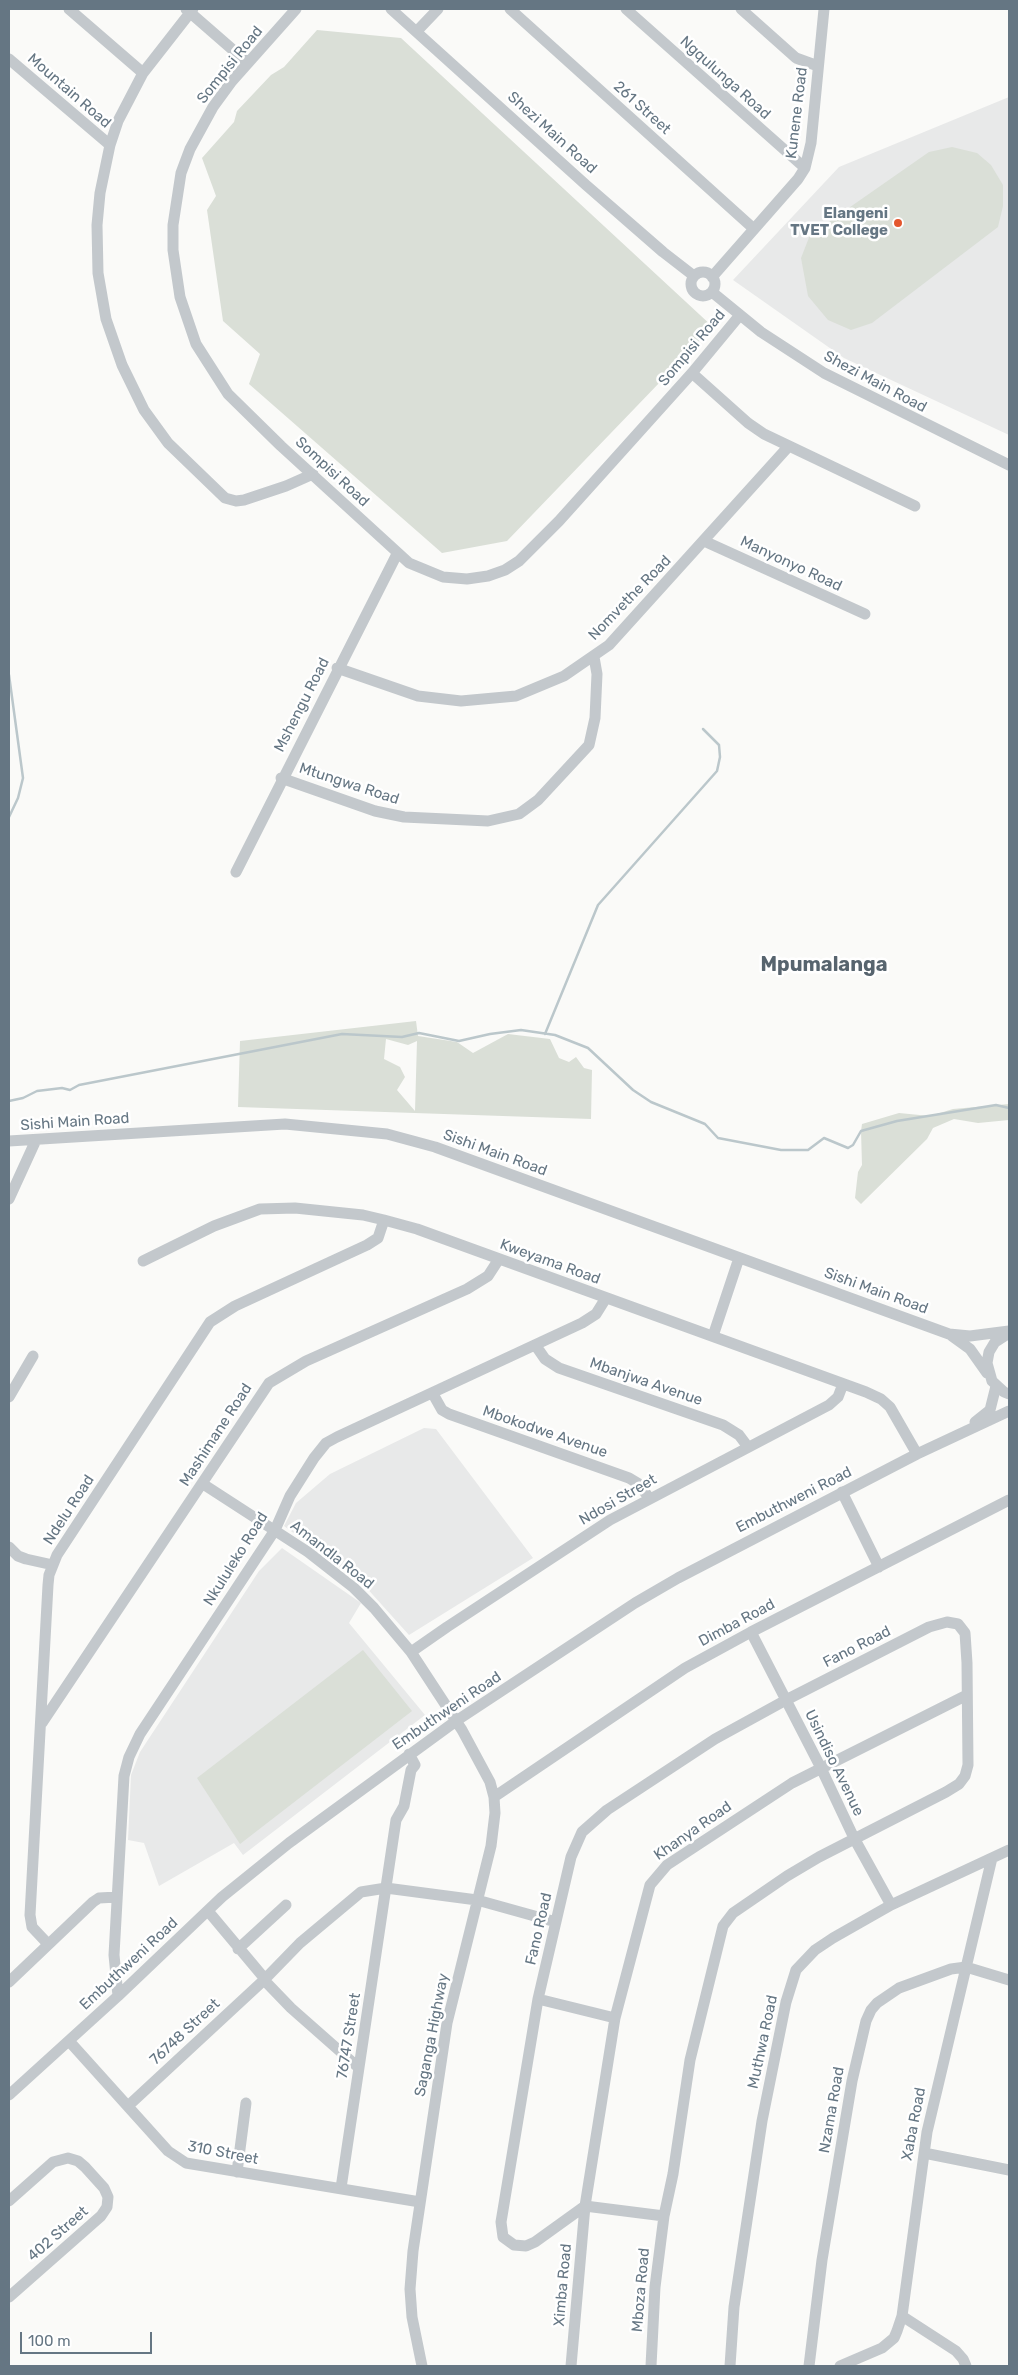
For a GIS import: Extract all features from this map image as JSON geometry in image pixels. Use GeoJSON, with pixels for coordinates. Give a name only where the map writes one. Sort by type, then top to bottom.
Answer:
{"type":"FeatureCollection","features":[{"type":"Feature","properties":{"kind":"street"},"geometry":{"type":"LineString","coordinates":[[69,9],[143,73]]}},
{"type":"Feature","properties":{"kind":"street","name":"Sompisi Road"},"geometry":{"type":"LineString","coordinates":[[296,9],[248,63],[213,107],[197,134],[181,173],[173,225],[176,276],[186,319],[196,344],[214,374],[242,409],[397,554],[426,571],[458,579],[488,576],[505,570],[519,561],[559,521],[692,373],[740,315]]}},
{"type":"Feature","properties":{"kind":"street","name":"Shezi Main Road"},"geometry":{"type":"LineString","coordinates":[[392,9],[586,185],[663,252],[694,276]]}},
{"type":"Feature","properties":{"kind":"street"},"geometry":{"type":"LineString","coordinates":[[418,31],[438,9]]}},
{"type":"Feature","properties":{"kind":"street","name":"261 Street"},"geometry":{"type":"LineString","coordinates":[[510,9],[754,229]]}},
{"type":"Feature","properties":{"kind":"street","name":"Ngqulunga Road"},"geometry":{"type":"LineString","coordinates":[[626,9],[805,168]]}},
{"type":"Feature","properties":{"kind":"street"},"geometry":{"type":"LineString","coordinates":[[741,9],[796,58],[818,66]]}},
{"type":"Feature","properties":{"kind":"street","name":"Kunene Road"},"geometry":{"type":"LineString","coordinates":[[712,277],[805,168],[811,143],[824,9]]}},
{"type":"Feature","properties":{"kind":"street"},"geometry":{"type":"LineString","coordinates":[[248,63],[190,10],[143,73],[118,121],[110,145],[100,193],[97,225],[98,273],[106,318],[113,342],[132,388],[144,410],[168,443],[225,498],[236,501],[244,500],[286,486],[313,474]]}},
{"type":"Feature","properties":{"kind":"street","name":"Mountain Road"},"geometry":{"type":"LineString","coordinates":[[9,59],[110,145]]}},
{"type":"Feature","properties":{"kind":"street"},"geometry":{"type":"LineString","coordinates":[[705,272],[712,277],[715,284],[712,292],[705,296],[697,294],[692,288],[694,276],[705,272]]}},
{"type":"Feature","properties":{"kind":"street","name":"Shezi Main Road"},"geometry":{"type":"LineString","coordinates":[[712,292],[782,347],[824,373],[1009,466]]}},
{"type":"Feature","properties":{"kind":"street"},"geometry":{"type":"LineString","coordinates":[[692,373],[748,423],[788,447],[915,506]]}},
{"type":"Feature","properties":{"kind":"street","name":"Nomvethe Road"},"geometry":{"type":"LineString","coordinates":[[337,668],[418,696],[461,701],[516,696],[564,676],[594,657],[630,624],[788,447]]}},
{"type":"Feature","properties":{"kind":"street","name":"Manyonyo Road"},"geometry":{"type":"LineString","coordinates":[[704,541],[864,614]]}},
{"type":"Feature","properties":{"kind":"street","name":"Mshengu Road"},"geometry":{"type":"LineString","coordinates":[[236,872],[281,778],[397,554]]}},
{"type":"Feature","properties":{"kind":"street","name":"Mtungwa Road"},"geometry":{"type":"LineString","coordinates":[[281,778],[375,811],[404,818],[488,821],[519,814],[538,800],[588,745],[595,718],[597,674],[594,657]]}},
{"type":"Feature","properties":{"kind":"street","name":"Sishi Main Road"},"geometry":{"type":"LineString","coordinates":[[9,1141],[286,1124],[388,1134],[435,1147],[949,1334],[970,1336],[1009,1332]]}},
{"type":"Feature","properties":{"kind":"street"},"geometry":{"type":"LineString","coordinates":[[9,1199],[36,1140]]}},
{"type":"Feature","properties":{"kind":"street","name":"Kweyama Road"},"geometry":{"type":"LineString","coordinates":[[143,1261],[214,1226],[260,1209],[294,1208],[363,1215],[384,1220],[417,1229],[881,1399],[890,1407],[917,1454]]}},
{"type":"Feature","properties":{"kind":"street","name":"Ndelu Road"},"geometry":{"type":"LineString","coordinates":[[48,1944],[32,1927],[30,1916],[42,1724],[48,1585],[52,1565],[210,1322],[235,1306],[367,1245],[378,1238],[384,1220]]}},
{"type":"Feature","properties":{"kind":"street"},"geometry":{"type":"LineString","coordinates":[[713,1336],[739,1258]]}},
{"type":"Feature","properties":{"kind":"street","name":"Mashimane Road"},"geometry":{"type":"LineString","coordinates":[[42,1724],[269,1383],[306,1361],[467,1289],[488,1276],[499,1259]]}},
{"type":"Feature","properties":{"kind":"street","name":"Nkululeko Road"},"geometry":{"type":"LineString","coordinates":[[118,1996],[114,1955],[124,1776],[129,1757],[140,1734],[275,1530],[290,1496],[326,1444],[590,1319],[601,1308],[606,1298]]}},
{"type":"Feature","properties":{"kind":"street"},"geometry":{"type":"LineString","coordinates":[[989,1375],[987,1363],[989,1352],[995,1342],[1009,1332]]}},
{"type":"Feature","properties":{"kind":"street","name":"Sishi Main Road"},"geometry":{"type":"LineString","coordinates":[[949,1334],[970,1349],[996,1386]]}},
{"type":"Feature","properties":{"kind":"street","name":"Mbanjwa Avenue"},"geometry":{"type":"LineString","coordinates":[[536,1346],[545,1359],[559,1368],[723,1425],[739,1436],[748,1447]]}},
{"type":"Feature","properties":{"kind":"street"},"geometry":{"type":"LineString","coordinates":[[9,1397],[33,1356]]}},
{"type":"Feature","properties":{"kind":"street","name":"Ndosi Street"},"geometry":{"type":"LineString","coordinates":[[411,1652],[557,1554],[649,1498],[829,1405],[838,1397],[843,1384]]}},
{"type":"Feature","properties":{"kind":"street"},"geometry":{"type":"LineString","coordinates":[[996,1386],[1009,1394]]}},
{"type":"Feature","properties":{"kind":"street","name":"Embuthweni Road"},"geometry":{"type":"LineString","coordinates":[[960,1433],[990,1410],[996,1386]]}},
{"type":"Feature","properties":{"kind":"street","name":"Mbokodwe Avenue"},"geometry":{"type":"LineString","coordinates":[[434,1394],[442,1410],[449,1414],[629,1478],[639,1484],[649,1498]]}},
{"type":"Feature","properties":{"kind":"street","name":"Embuthweni Road"},"geometry":{"type":"LineString","coordinates":[[9,2095],[208,1911],[289,1843],[456,1721],[635,1603],[723,1553],[917,1454],[1009,1411]]}},
{"type":"Feature","properties":{"kind":"street","name":"Amandla Road"},"geometry":{"type":"LineString","coordinates":[[203,1484],[308,1552],[354,1588],[411,1652],[456,1721]]}},
{"type":"Feature","properties":{"kind":"street"},"geometry":{"type":"LineString","coordinates":[[842,1492],[879,1567]]}},
{"type":"Feature","properties":{"kind":"street","name":"Dimba Road"},"geometry":{"type":"LineString","coordinates":[[494,1797],[685,1668],[750,1632],[1009,1500]]}},
{"type":"Feature","properties":{"kind":"street"},"geometry":{"type":"LineString","coordinates":[[9,1547],[26,1559],[52,1565]]}},
{"type":"Feature","properties":{"kind":"street","name":"Fano Road"},"geometry":{"type":"LineString","coordinates":[[585,2206],[535,2242],[526,2246],[514,2245],[503,2237],[501,2222],[538,1999],[576,1842],[589,1824],[716,1739],[786,1700],[928,1627],[946,1622],[958,1624],[965,1633],[968,1765],[959,1784],[819,1857],[733,1913],[723,1926],[690,2060],[673,2174],[664,2216]]}},
{"type":"Feature","properties":{"kind":"street","name":"Usindiso Avenue"},"geometry":{"type":"LineString","coordinates":[[750,1632],[821,1768],[854,1838],[891,1905]]}},
{"type":"Feature","properties":{"kind":"street","name":"Khanya Road"},"geometry":{"type":"LineString","coordinates":[[585,2206],[615,2018],[646,1896],[655,1877],[667,1865],[738,1817],[821,1768],[967,1695]]}},
{"type":"Feature","properties":{"kind":"street","name":"Saganga Highway"},"geometry":{"type":"LineString","coordinates":[[422,2366],[412,2318],[410,2289],[413,2251],[447,2023],[494,1828],[494,1797],[490,1782],[478,1757],[456,1721]]}},
{"type":"Feature","properties":{"kind":"street","name":"76747 Street"},"geometry":{"type":"LineString","coordinates":[[341,2188],[396,1820],[404,1806],[411,1770],[416,1765],[409,1754]]}},
{"type":"Feature","properties":{"kind":"street","name":"Muthwa Road"},"geometry":{"type":"LineString","coordinates":[[730,2366],[734,2307],[762,2122],[773,2060],[796,1970],[814,1950],[891,1905],[1009,1850]]}},
{"type":"Feature","properties":{"kind":"street","name":"Xaba Road"},"geometry":{"type":"LineString","coordinates":[[840,2366],[858,2363],[888,2344],[897,2331],[902,2316],[924,2153],[936,2087],[992,1858]]}},
{"type":"Feature","properties":{"kind":"street"},"geometry":{"type":"LineString","coordinates":[[386,1888],[478,1900],[556,1922]]}},
{"type":"Feature","properties":{"kind":"street","name":"76748 Street"},"geometry":{"type":"LineString","coordinates":[[128,2106],[264,1980],[300,1943],[356,1895],[368,1890],[386,1888]]}},
{"type":"Feature","properties":{"kind":"street"},"geometry":{"type":"LineString","coordinates":[[9,1982],[93,1902],[99,1898],[117,1897]]}},
{"type":"Feature","properties":{"kind":"street"},"geometry":{"type":"LineString","coordinates":[[238,1949],[286,1905]]}},
{"type":"Feature","properties":{"kind":"street"},"geometry":{"type":"LineString","coordinates":[[208,1911],[264,1980],[291,2008],[359,2068]]}},
{"type":"Feature","properties":{"kind":"street","name":"Nzama Road"},"geometry":{"type":"LineString","coordinates":[[809,2366],[834,2187],[852,2081],[866,2021],[877,2002],[899,1988],[932,1974],[966,1967],[1009,1980]]}},
{"type":"Feature","properties":{"kind":"street"},"geometry":{"type":"LineString","coordinates":[[538,1999],[615,2018]]}},
{"type":"Feature","properties":{"kind":"street","name":"310 Street"},"geometry":{"type":"LineString","coordinates":[[68,2041],[176,2158],[196,2166],[420,2202]]}},
{"type":"Feature","properties":{"kind":"street"},"geometry":{"type":"LineString","coordinates":[[236,2172],[246,2103]]}},
{"type":"Feature","properties":{"kind":"street"},"geometry":{"type":"LineString","coordinates":[[924,2153],[1009,2170]]}},
{"type":"Feature","properties":{"kind":"street","name":"402 Street"},"geometry":{"type":"LineString","coordinates":[[9,2201],[53,2162],[68,2158],[78,2161],[85,2167],[104,2188],[108,2197],[107,2207],[101,2216],[9,2297]]}},
{"type":"Feature","properties":{"kind":"street"},"geometry":{"type":"LineString","coordinates":[[585,2206],[664,2216]]}},
{"type":"Feature","properties":{"kind":"street","name":"Ximba Road"},"geometry":{"type":"LineString","coordinates":[[571,2366],[585,2206]]}},
{"type":"Feature","properties":{"kind":"street","name":"Mboza Road"},"geometry":{"type":"LineString","coordinates":[[651,2366],[654,2287],[664,2216]]}},
{"type":"Feature","properties":{"kind":"street"},"geometry":{"type":"LineString","coordinates":[[902,2316],[956,2351],[966,2366]]}},
{"type":"Feature","properties":{"kind":"shaded area"},"geometry":{"type":"Polygon","coordinates":[[[317,30],[401,38],[713,327],[507,541],[442,553],[249,384],[260,354],[223,321],[207,210],[216,196],[202,158],[234,122],[237,111],[271,75],[284,67],[317,30]]]}},
{"type":"Feature","properties":{"kind":"shaded area","name":"Elangeni TVET College"},"geometry":{"type":"Polygon","coordinates":[[[1009,97],[1009,435],[844,358],[733,280],[839,167],[1009,97]]]}},
{"type":"Feature","properties":{"kind":"shaded area"},"geometry":{"type":"Polygon","coordinates":[[[952,147],[977,153],[991,165],[1003,185],[1003,206],[998,227],[872,323],[851,330],[828,320],[808,296],[801,258],[810,235],[929,152],[952,147]]]}},
{"type":"Feature","properties":{"kind":"shaded area"},"geometry":{"type":"Polygon","coordinates":[[[416,1021],[418,1036],[457,1042],[473,1053],[508,1034],[550,1039],[559,1058],[569,1062],[576,1057],[584,1068],[592,1070],[591,1119],[238,1107],[240,1041],[416,1021]],[[386,1039],[384,1059],[400,1067],[405,1077],[397,1090],[415,1111],[417,1041],[408,1045],[386,1039]]]}},
{"type":"Feature","properties":{"kind":"shaded area"},"geometry":{"type":"Polygon","coordinates":[[[1009,1104],[1009,1120],[978,1123],[954,1119],[933,1128],[927,1139],[861,1204],[855,1198],[858,1172],[862,1165],[862,1124],[899,1113],[930,1116],[953,1109],[1009,1104]]]}},
{"type":"Feature","properties":{"kind":"shaded area"},"geometry":{"type":"Polygon","coordinates":[[[424,1428],[436,1429],[533,1558],[409,1635],[364,1585],[284,1526],[296,1503],[330,1474],[424,1428]]]}},
{"type":"Feature","properties":{"kind":"shaded area"},"geometry":{"type":"Polygon","coordinates":[[[282,1548],[361,1603],[349,1623],[425,1715],[243,1855],[234,1843],[159,1886],[144,1843],[128,1840],[131,1775],[140,1752],[259,1571],[282,1548]]]}},
{"type":"Feature","properties":{"kind":"shaded area"},"geometry":{"type":"Polygon","coordinates":[[[363,1650],[412,1711],[240,1844],[197,1778],[363,1650]]]}},
{"type":"Feature","properties":{"kind":"waterway"},"geometry":{"type":"LineString","coordinates":[[9,675],[23,778],[18,798],[9,817]]}},
{"type":"Feature","properties":{"kind":"waterway"},"geometry":{"type":"LineString","coordinates":[[545,1034],[598,905],[717,771],[720,757],[719,745],[703,729]]}},
{"type":"Feature","properties":{"kind":"waterway"},"geometry":{"type":"LineString","coordinates":[[9,1101],[23,1098],[37,1091],[62,1088],[70,1090],[79,1085],[342,1034],[402,1037],[419,1033],[459,1041],[521,1030],[555,1035],[588,1048],[633,1090],[651,1102],[705,1124],[718,1138],[781,1150],[808,1150],[824,1138],[848,1148],[853,1145],[861,1131],[897,1121],[996,1105],[1009,1108]]}},
{"type":"Feature","properties":{"kind":"place","name":"Elangeni TVET College"},"geometry":{"type":"Point","coordinates":[898,223]}},
{"type":"Feature","properties":{"kind":"district","name":"Mpumalanga"},"geometry":{"type":"Point","coordinates":[824,965]}}]}
